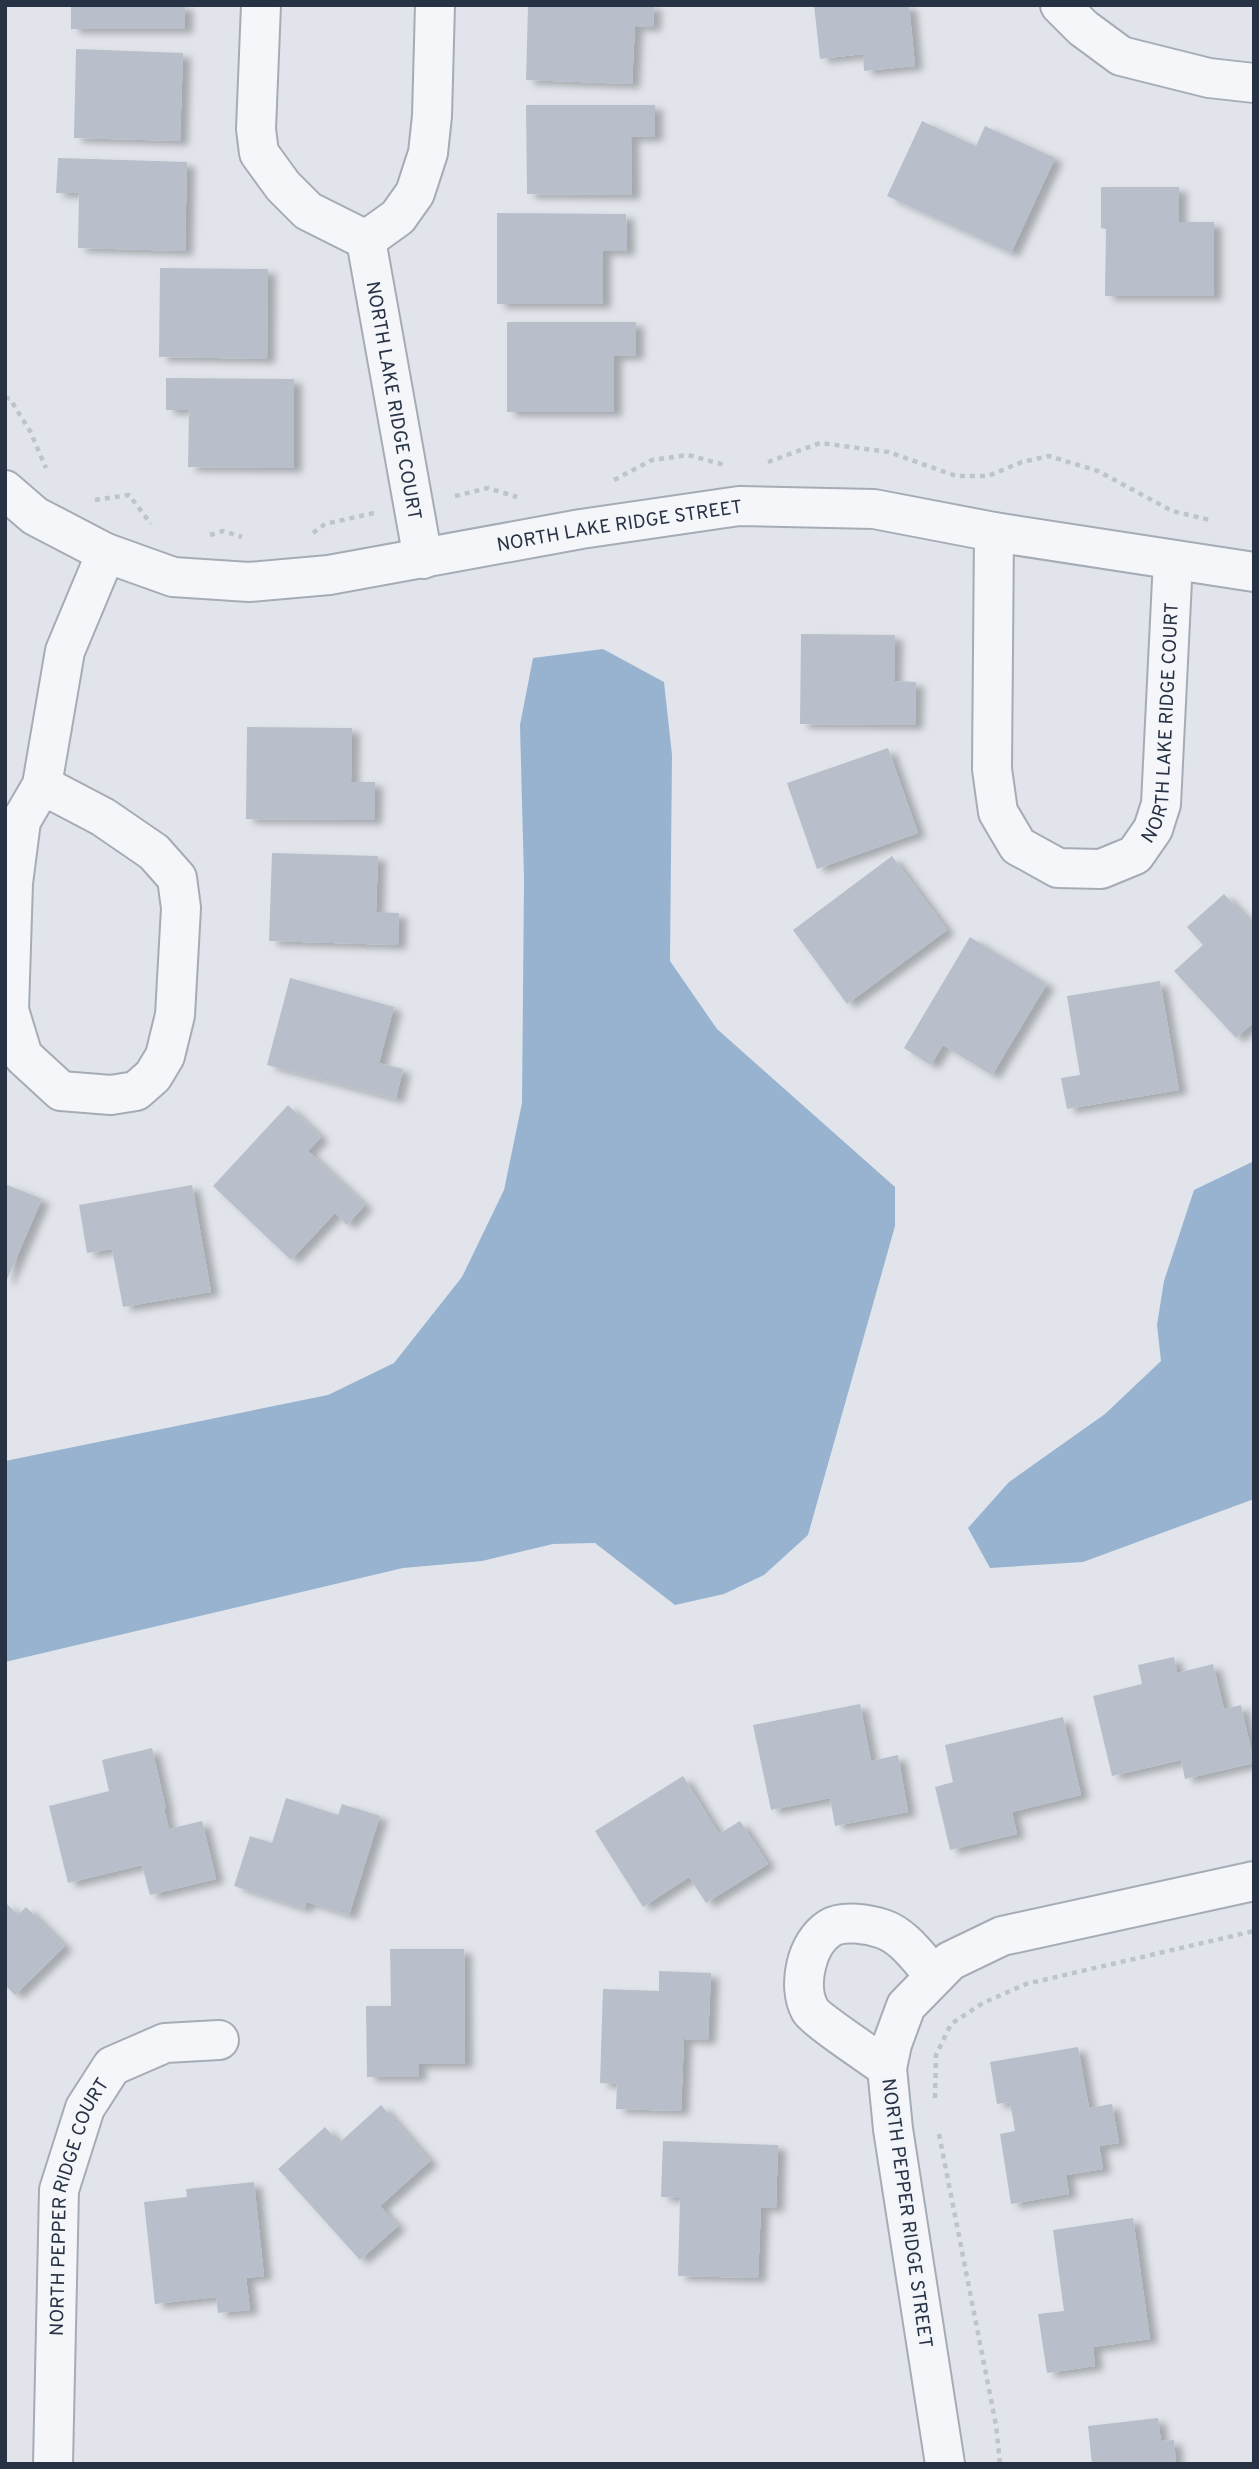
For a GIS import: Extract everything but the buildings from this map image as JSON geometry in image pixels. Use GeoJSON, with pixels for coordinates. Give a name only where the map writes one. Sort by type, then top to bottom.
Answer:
{"type":"FeatureCollection","features":[{"type":"Feature","properties":{"kind":"street"},"geometry":{"type":"LineString","coordinates":[[261,5],[256,129],[259,153],[283,186],[308,211],[366,240],[398,217],[415,193],[428,153],[432,116],[435,5]]}},
{"type":"Feature","properties":{"kind":"street"},"geometry":{"type":"LineString","coordinates":[[1060,5],[1083,28],[1121,56],[1209,78],[1254,83]]}},
{"type":"Feature","properties":{"kind":"street","name":"NORTH LAKE RIDGE COURT"},"geometry":{"type":"LineString","coordinates":[[366,240],[423,559]]}},
{"type":"Feature","properties":{"kind":"street","name":"NORTH LAKE RIDGE STREET"},"geometry":{"type":"LineString","coordinates":[[5,490],[35,516],[106,552],[173,577],[249,582],[329,575],[581,529],[739,506],[874,509],[994,532],[1254,572]]}},
{"type":"Feature","properties":{"kind":"street","name":"NORTH LAKE RIDGE COURT"},"geometry":{"type":"LineString","coordinates":[[994,532],[992,769],[998,812],[1018,846],[1058,868],[1101,869],[1135,855],[1153,829],[1161,804],[1173,560]]}},
{"type":"Feature","properties":{"kind":"street"},"geometry":{"type":"LineString","coordinates":[[42,785],[103,817],[154,852],[177,878],[181,908],[175,1015],[165,1056],[153,1076],[136,1091],[111,1095],[61,1091],[23,1056],[9,1010],[13,883],[21,821],[42,785],[65,651],[106,552]]}},
{"type":"Feature","properties":{"kind":"street","name":"NORTH PEPPER RIDGE STREET"},"geometry":{"type":"LineString","coordinates":[[945,2464],[895,2143],[887,2068],[892,2044],[906,2006],[950,1961],[1002,1936],[1254,1881]]}},
{"type":"Feature","properties":{"kind":"street"},"geometry":{"type":"LineString","coordinates":[[887,2068],[811,2012],[804,1990],[804,1969],[818,1939],[831,1927],[857,1923],[882,1928],[899,1937],[934,1975]]}},
{"type":"Feature","properties":{"kind":"street","name":"NORTH PEPPER RIDGE COURT"},"geometry":{"type":"LineString","coordinates":[[53,2464],[59,2190],[85,2108],[111,2066],[164,2043],[219,2040]]}},
{"type":"Feature","properties":{"kind":"path"},"geometry":{"type":"LineString","coordinates":[[935,2111],[936,2055],[951,2024],[983,2004],[1026,1984],[1254,1931]]}},
{"type":"Feature","properties":{"kind":"path"},"geometry":{"type":"LineString","coordinates":[[937,2124],[996,2425],[1000,2464]]}},
{"type":"Feature","properties":{"kind":"water"},"geometry":{"type":"Polygon","coordinates":[[[603,649],[664,682],[672,755],[670,961],[717,1029],[895,1187],[895,1226],[808,1535],[764,1575],[724,1594],[675,1605],[595,1543],[553,1544],[482,1561],[403,1568],[5,1662],[5,1461],[328,1395],[394,1363],[462,1277],[504,1190],[522,1103],[524,880],[520,725],[533,658],[603,649]]]}},
{"type":"Feature","properties":{"kind":"water"},"geometry":{"type":"Polygon","coordinates":[[[1254,1161],[1254,1499],[1083,1562],[990,1568],[968,1528],[1009,1482],[1105,1414],[1161,1361],[1157,1325],[1164,1281],[1194,1190],[1254,1161]]]}}]}
